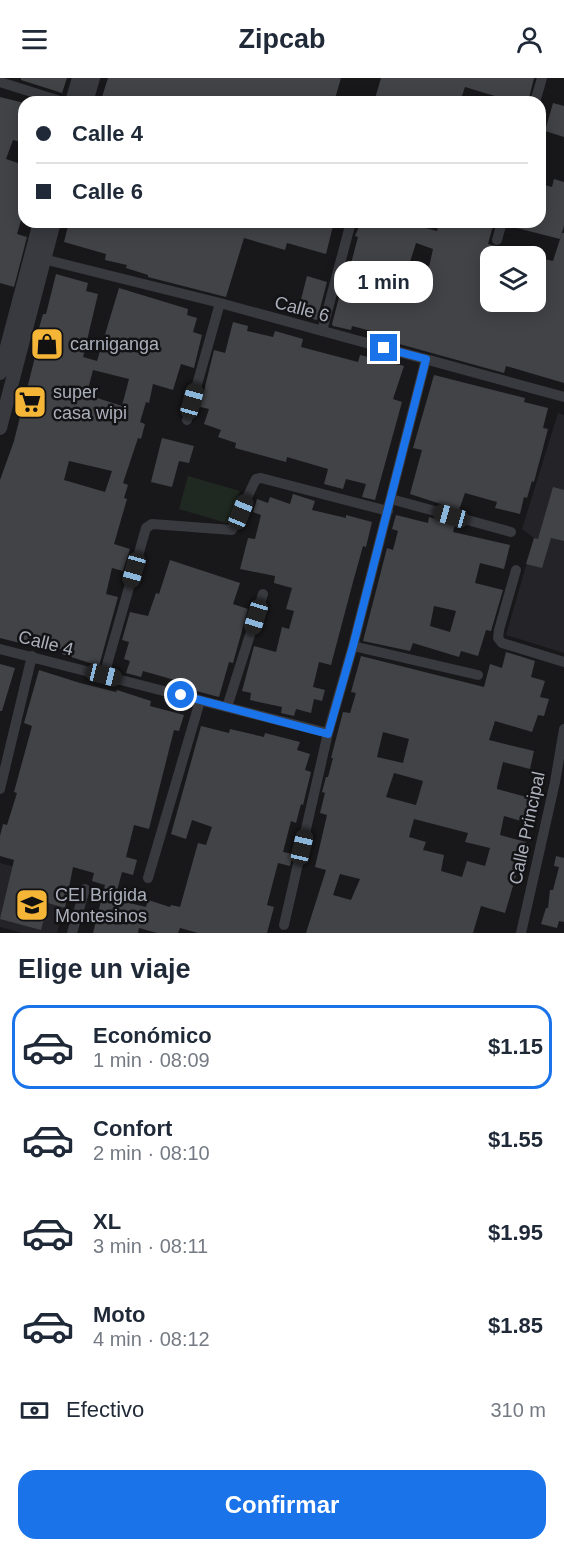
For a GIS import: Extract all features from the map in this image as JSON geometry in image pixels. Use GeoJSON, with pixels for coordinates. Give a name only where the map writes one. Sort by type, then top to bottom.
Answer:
{"type":"FeatureCollection","features":[{"type":"Feature","properties":{"kind":"street"},"geometry":{"type":"LineString","coordinates":[[74,96],[79,78]]}},
{"type":"Feature","properties":{"kind":"street"},"geometry":{"type":"LineString","coordinates":[[88,96],[93,78]]}},
{"type":"Feature","properties":{"kind":"street"},"geometry":{"type":"LineString","coordinates":[[537,96],[542,78]]}},
{"type":"Feature","properties":{"kind":"street"},"geometry":{"type":"LineString","coordinates":[[0,82],[44,96]]}},
{"type":"Feature","properties":{"kind":"street"},"geometry":{"type":"LineString","coordinates":[[0,428],[38,257],[40,228]]}},
{"type":"Feature","properties":{"kind":"street"},"geometry":{"type":"LineString","coordinates":[[0,372],[38,257],[51,228]]}},
{"type":"Feature","properties":{"kind":"street"},"geometry":{"type":"LineString","coordinates":[[322,331],[349,228]]}},
{"type":"Feature","properties":{"kind":"street"},"geometry":{"type":"LineString","coordinates":[[497,240],[500,228]]}},
{"type":"Feature","properties":{"kind":"street","name":"Calle 6"},"geometry":{"type":"LineString","coordinates":[[38,257],[220,303],[564,397]]}},
{"type":"Feature","properties":{"kind":"street"},"geometry":{"type":"LineString","coordinates":[[187,420],[220,303]]}},
{"type":"Feature","properties":{"kind":"street"},"geometry":{"type":"LineString","coordinates":[[284,925],[328,734],[353,646],[426,359]]}},
{"type":"Feature","properties":{"kind":"street"},"geometry":{"type":"LineString","coordinates":[[104,675],[146,528],[152,524],[232,530],[256,479],[261,478],[388,511]]}},
{"type":"Feature","properties":{"kind":"street"},"geometry":{"type":"LineString","coordinates":[[391,500],[511,532]]}},
{"type":"Feature","properties":{"kind":"street"},"geometry":{"type":"LineString","coordinates":[[516,570],[498,638],[502,643],[564,662]]}},
{"type":"Feature","properties":{"kind":"street"},"geometry":{"type":"LineString","coordinates":[[227,707],[263,594]]}},
{"type":"Feature","properties":{"kind":"street"},"geometry":{"type":"LineString","coordinates":[[353,646],[477,675]]}},
{"type":"Feature","properties":{"kind":"street","name":"Calle 4"},"geometry":{"type":"LineString","coordinates":[[0,649],[328,734]]}},
{"type":"Feature","properties":{"kind":"street"},"geometry":{"type":"LineString","coordinates":[[0,789],[32,656]]}},
{"type":"Feature","properties":{"kind":"street"},"geometry":{"type":"LineString","coordinates":[[148,878],[200,700]]}},
{"type":"Feature","properties":{"kind":"street","name":"Calle Principal"},"geometry":{"type":"LineString","coordinates":[[521,933],[555,782],[564,729]]}},
{"type":"Feature","properties":{"kind":"street"},"geometry":{"type":"LineString","coordinates":[[72,933],[85,889]]}},
{"type":"Feature","properties":{"kind":"shaded area"},"geometry":{"type":"Polygon","coordinates":[[[558,413],[564,415],[564,653],[506,635],[534,538],[522,529],[558,413]]]}},
{"type":"Feature","properties":{"kind":"shaded area"},"geometry":{"type":"Polygon","coordinates":[[[188,476],[240,491],[230,524],[179,509],[188,476]]]}},
{"type":"Feature","properties":{"kind":"shaded area","name":"CEI Brígida Montesinos"},"geometry":{"type":"Polygon","coordinates":[[[0,863],[70,882],[57,933],[22,933],[0,927],[0,863]]]}},
{"type":"Feature","properties":{"kind":"building"},"geometry":{"type":"Polygon","coordinates":[[[21,78],[67,78],[62,93],[21,80],[21,78]]]}},
{"type":"Feature","properties":{"kind":"building"},"geometry":{"type":"Polygon","coordinates":[[[108,78],[341,78],[336,96],[102,96],[108,78]]]}},
{"type":"Feature","properties":{"kind":"building"},"geometry":{"type":"Polygon","coordinates":[[[381,78],[534,78],[530,96],[495,96],[465,87],[462,96],[376,96],[381,78]]]}},
{"type":"Feature","properties":{"kind":"building"},"geometry":{"type":"Polygon","coordinates":[[[0,97],[18,102],[18,141],[13,140],[6,159],[18,163],[17,234],[27,237],[14,287],[0,283],[0,97]]]}},
{"type":"Feature","properties":{"kind":"building"},"geometry":{"type":"Polygon","coordinates":[[[553,103],[564,106],[564,137],[546,131],[553,103]]]}},
{"type":"Feature","properties":{"kind":"building"},"geometry":{"type":"Polygon","coordinates":[[[554,179],[564,182],[564,226],[560,239],[517,228],[546,228],[546,186],[552,187],[554,179]]]}},
{"type":"Feature","properties":{"kind":"building"},"geometry":{"type":"Polygon","coordinates":[[[68,228],[332,228],[326,254],[287,243],[285,250],[244,238],[226,297],[148,277],[148,275],[126,268],[127,265],[105,260],[106,254],[64,242],[68,228]]]}},
{"type":"Feature","properties":{"kind":"building"},"geometry":{"type":"Polygon","coordinates":[[[358,228],[426,228],[437,231],[438,228],[492,228],[488,244],[496,246],[480,246],[480,312],[546,312],[546,259],[553,261],[562,233],[564,233],[564,383],[506,366],[504,373],[374,337],[375,332],[352,326],[351,330],[333,326],[342,286],[348,275],[358,228]],[[416,243],[410,262],[429,267],[433,249],[416,243]]]}},
{"type":"Feature","properties":{"kind":"building"},"geometry":{"type":"Polygon","coordinates":[[[56,274],[88,283],[86,291],[98,294],[83,357],[97,361],[119,288],[188,309],[187,315],[197,318],[193,332],[202,335],[194,368],[181,364],[173,390],[153,384],[149,403],[146,402],[140,422],[145,424],[141,439],[138,438],[123,483],[128,485],[124,498],[127,499],[114,544],[130,549],[123,571],[112,568],[106,594],[118,597],[99,666],[62,654],[64,650],[25,640],[24,644],[0,638],[0,480],[14,441],[42,329],[39,328],[43,314],[46,314],[56,274]],[[93,370],[88,389],[93,390],[91,396],[122,406],[129,379],[93,370]],[[69,461],[64,480],[105,492],[112,471],[69,461]]]}},
{"type":"Feature","properties":{"kind":"building"},"geometry":{"type":"Polygon","coordinates":[[[307,276],[327,282],[317,320],[297,315],[307,276]]]}},
{"type":"Feature","properties":{"kind":"building"},"geometry":{"type":"Polygon","coordinates":[[[233,322],[248,326],[247,331],[273,337],[275,331],[303,339],[301,347],[358,362],[360,355],[404,366],[393,399],[402,402],[375,500],[362,497],[366,484],[346,479],[343,489],[324,484],[328,469],[287,457],[286,462],[235,448],[236,443],[218,437],[221,430],[204,424],[209,409],[200,407],[214,350],[225,353],[233,322]]]}},
{"type":"Feature","properties":{"kind":"building"},"geometry":{"type":"Polygon","coordinates":[[[434,375],[525,398],[524,402],[548,408],[543,428],[548,429],[534,482],[532,481],[527,498],[524,497],[520,514],[495,508],[497,502],[465,493],[459,510],[410,494],[422,450],[413,448],[434,375]]]}},
{"type":"Feature","properties":{"kind":"building"},"geometry":{"type":"Polygon","coordinates":[[[162,438],[194,446],[189,463],[179,461],[172,487],[151,482],[162,438]]]}},
{"type":"Feature","properties":{"kind":"building"},"geometry":{"type":"Polygon","coordinates":[[[553,487],[564,490],[564,541],[551,538],[542,568],[526,564],[534,538],[538,539],[553,487]]]}},
{"type":"Feature","properties":{"kind":"building"},"geometry":{"type":"Polygon","coordinates":[[[293,494],[315,501],[312,510],[372,522],[366,547],[363,546],[331,665],[319,662],[313,687],[325,690],[322,701],[314,699],[311,713],[296,709],[294,716],[281,713],[282,707],[250,700],[251,693],[242,691],[254,646],[276,652],[282,627],[289,629],[294,611],[286,609],[292,588],[274,583],[275,576],[240,569],[248,538],[255,539],[261,515],[253,512],[257,499],[268,503],[270,497],[290,504],[293,494]]]}},
{"type":"Feature","properties":{"kind":"building"},"geometry":{"type":"Polygon","coordinates":[[[396,515],[428,523],[429,517],[455,524],[453,532],[510,545],[504,569],[480,563],[475,583],[503,590],[491,631],[486,630],[478,656],[461,651],[459,657],[413,643],[410,651],[363,641],[387,548],[393,550],[398,531],[392,529],[396,515]],[[434,606],[430,626],[450,632],[456,611],[434,606]]]}},
{"type":"Feature","properties":{"kind":"building"},"geometry":{"type":"Polygon","coordinates":[[[170,560],[240,583],[233,604],[248,609],[233,663],[229,662],[219,697],[177,686],[178,681],[143,671],[141,677],[126,673],[130,661],[124,659],[129,642],[122,640],[130,612],[148,616],[156,593],[159,594],[170,560]]]}},
{"type":"Feature","properties":{"kind":"building"},"geometry":{"type":"Polygon","coordinates":[[[506,652],[535,661],[531,677],[545,681],[540,697],[549,699],[544,716],[538,715],[532,732],[495,721],[489,740],[534,751],[530,769],[503,762],[497,787],[497,789],[534,799],[528,823],[504,816],[500,835],[526,842],[505,913],[481,906],[473,933],[306,933],[326,870],[315,867],[327,815],[320,813],[325,793],[322,792],[333,758],[331,758],[343,712],[350,713],[356,693],[351,692],[361,656],[484,687],[490,664],[502,668],[506,652]],[[383,732],[377,757],[403,763],[409,739],[383,732]],[[394,773],[386,797],[416,805],[423,781],[394,773]],[[414,819],[409,837],[426,842],[423,850],[444,855],[441,871],[462,877],[467,861],[485,866],[490,848],[465,842],[468,833],[414,819]],[[340,874],[333,895],[351,900],[360,879],[340,874]]]}},
{"type":"Feature","properties":{"kind":"building"},"geometry":{"type":"Polygon","coordinates":[[[0,664],[15,668],[2,711],[0,711],[0,664]]]}},
{"type":"Feature","properties":{"kind":"building"},"geometry":{"type":"Polygon","coordinates":[[[39,670],[80,683],[116,692],[117,690],[151,701],[150,706],[184,715],[179,731],[174,730],[149,829],[134,825],[126,857],[137,860],[133,875],[122,872],[117,891],[123,892],[121,901],[146,907],[148,900],[170,907],[171,905],[180,907],[198,843],[206,845],[212,827],[192,820],[186,839],[171,834],[201,726],[229,733],[230,729],[264,737],[265,733],[300,742],[297,750],[310,754],[305,770],[311,772],[303,805],[301,804],[296,823],[291,821],[283,852],[293,854],[290,866],[278,863],[267,905],[274,907],[267,933],[198,933],[180,928],[178,933],[157,933],[139,928],[138,933],[93,933],[105,885],[92,881],[94,873],[73,867],[65,908],[48,903],[41,930],[0,919],[14,860],[0,856],[0,836],[3,824],[7,825],[17,793],[14,792],[32,726],[24,723],[39,670]]]}},
{"type":"Feature","properties":{"kind":"building"},"geometry":{"type":"Polygon","coordinates":[[[556,856],[564,858],[564,922],[559,921],[557,928],[541,924],[546,908],[548,908],[550,890],[553,890],[559,867],[554,866],[556,856]]]}},
{"type":"Feature","properties":{"kind":"place","name":"carniganga"},"geometry":{"type":"Point","coordinates":[47,344]}},
{"type":"Feature","properties":{"kind":"place","name":"super casa wipi"},"geometry":{"type":"Point","coordinates":[30,402]}},
{"type":"Feature","properties":{"kind":"place","name":"CEI Brígida Montesinos"},"geometry":{"type":"Point","coordinates":[32,905]}},
{"type":"Feature","properties":{"kind":"route"},"geometry":{"type":"LineString","coordinates":[[181,695],[328,734],[353,646],[426,359],[384,348]]}}]}
